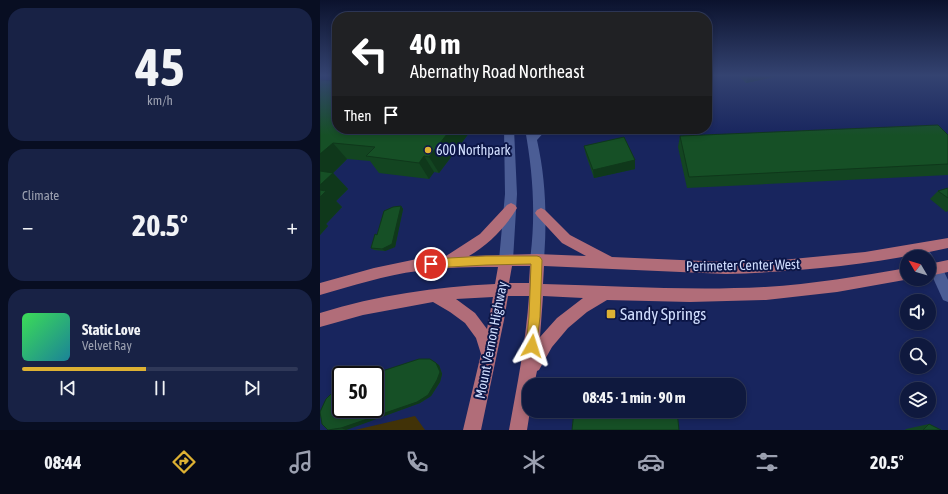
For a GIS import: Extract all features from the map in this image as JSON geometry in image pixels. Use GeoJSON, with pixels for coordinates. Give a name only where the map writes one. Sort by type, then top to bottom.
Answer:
{"type":"FeatureCollection","features":[{"type":"Feature","properties":{"kind":"main road"},"geometry":{"type":"LineString","coordinates":[[446,262],[483,241],[496,228],[511,208]]}},
{"type":"Feature","properties":{"kind":"main road"},"geometry":{"type":"LineString","coordinates":[[541,213],[566,239],[612,264]]}},
{"type":"Feature","properties":{"kind":"main road","name":"Perimeter Center West"},"geometry":{"type":"LineString","coordinates":[[930,250],[948,243]]}},
{"type":"Feature","properties":{"kind":"main road","name":"Perimeter Center West"},"geometry":{"type":"LineString","coordinates":[[320,289],[374,274],[417,265],[446,262],[537,260],[612,264],[758,268],[822,264],[900,255]]}},
{"type":"Feature","properties":{"kind":"main road","name":"Mount Vernon Highway"},"geometry":{"type":"LineString","coordinates":[[472,430],[489,356],[502,290],[506,260]]}},
{"type":"Feature","properties":{"kind":"main road"},"geometry":{"type":"LineString","coordinates":[[518,430],[528,374],[534,317],[537,260]]}},
{"type":"Feature","properties":{"kind":"main road","name":"Perimeter Center West"},"geometry":{"type":"LineString","coordinates":[[320,320],[357,309],[436,296],[502,290],[665,295],[766,293],[836,285],[900,275]]}},
{"type":"Feature","properties":{"kind":"main road"},"geometry":{"type":"LineString","coordinates":[[528,374],[538,352],[555,330],[575,311],[605,294]]}},
{"type":"Feature","properties":{"kind":"main road"},"geometry":{"type":"LineString","coordinates":[[436,296],[460,309],[476,323],[481,331],[489,356]]}},
{"type":"Feature","properties":{"kind":"street","name":"Mount Vernon Highway"},"geometry":{"type":"LineString","coordinates":[[506,260],[511,208],[512,159],[510,134]]}},
{"type":"Feature","properties":{"kind":"street"},"geometry":{"type":"LineString","coordinates":[[531,135],[540,186],[541,213],[537,260]]}},
{"type":"Feature","properties":{"kind":"street"},"geometry":{"type":"LineString","coordinates":[[938,268],[948,295]]}},
{"type":"Feature","properties":{"kind":"shaded area"},"geometry":{"type":"Polygon","coordinates":[[[320,95],[332,95],[332,134],[712,134],[712,95],[948,95],[948,430],[320,430],[320,95]]]}},
{"type":"Feature","properties":{"kind":"shaded area"},"geometry":{"type":"Polygon","coordinates":[[[415,416],[425,430],[355,430],[415,416]]]}},
{"type":"Feature","properties":{"kind":"building"},"geometry":{"type":"Polygon","coordinates":[[[320,95],[332,95],[332,134],[447,134],[429,157],[424,156],[419,163],[366,156],[375,147],[333,143],[320,154],[320,95]]]}},
{"type":"Feature","properties":{"kind":"building"},"geometry":{"type":"Polygon","coordinates":[[[938,125],[948,135],[948,164],[689,177],[680,136],[938,125]]]}},
{"type":"Feature","properties":{"kind":"building"},"geometry":{"type":"Polygon","coordinates":[[[624,137],[635,160],[593,170],[584,146],[624,137]]]}},
{"type":"Feature","properties":{"kind":"building"},"geometry":{"type":"Polygon","coordinates":[[[320,171],[333,173],[320,185],[320,171]]]}},
{"type":"Feature","properties":{"kind":"building"},"geometry":{"type":"Polygon","coordinates":[[[948,188],[948,198],[938,191],[948,188]]]}},
{"type":"Feature","properties":{"kind":"building"},"geometry":{"type":"Polygon","coordinates":[[[320,190],[326,191],[320,197],[320,190]]]}},
{"type":"Feature","properties":{"kind":"building"},"geometry":{"type":"Polygon","coordinates":[[[401,206],[392,244],[382,249],[371,248],[375,234],[377,235],[384,211],[393,207],[401,206]]]}},
{"type":"Feature","properties":{"kind":"building"},"geometry":{"type":"Polygon","coordinates":[[[419,359],[430,359],[436,363],[440,372],[428,395],[417,402],[384,413],[384,370],[419,359]]]}},
{"type":"Feature","properties":{"kind":"building"},"geometry":{"type":"Polygon","coordinates":[[[332,393],[332,418],[370,418],[341,428],[328,430],[322,424],[320,412],[326,399],[332,393]]]}},
{"type":"Feature","properties":{"kind":"building"},"geometry":{"type":"Polygon","coordinates":[[[573,418],[678,418],[679,430],[572,430],[573,418]]]}},
{"type":"Feature","properties":{"kind":"building"},"geometry":{"type":"Polygon","coordinates":[[[929,424],[941,430],[923,430],[929,424]]]}},
{"type":"Feature","properties":{"kind":"place","name":"600 Northpark"},"geometry":{"type":"Point","coordinates":[428,150]}},
{"type":"Feature","properties":{"kind":"place","name":"Sandy Springs"},"geometry":{"type":"Point","coordinates":[611,314]}},
{"type":"Feature","properties":{"kind":"route"},"geometry":{"type":"LineString","coordinates":[[431,264],[486,260],[537,260],[532,346]]}}]}
